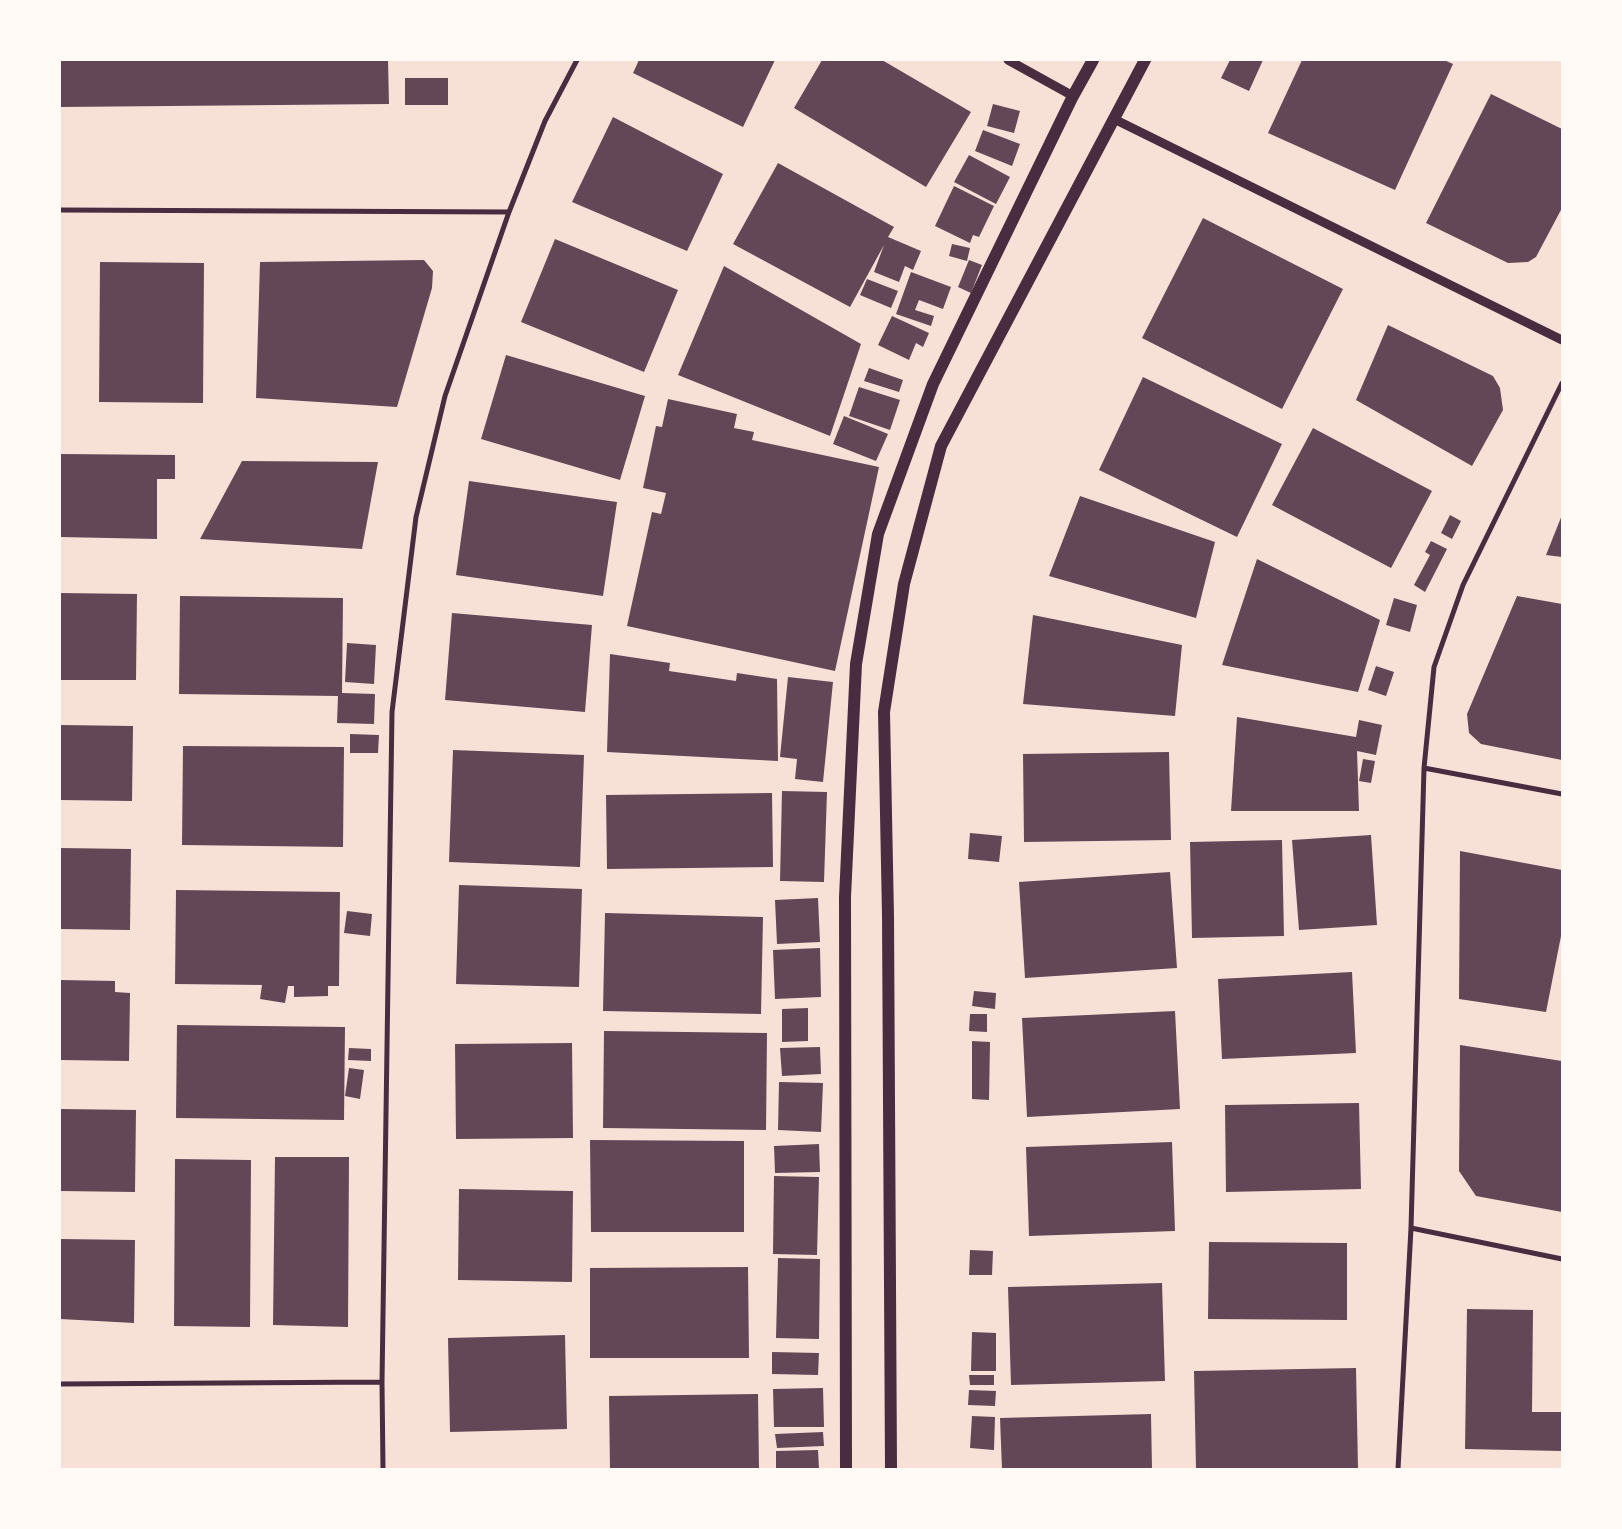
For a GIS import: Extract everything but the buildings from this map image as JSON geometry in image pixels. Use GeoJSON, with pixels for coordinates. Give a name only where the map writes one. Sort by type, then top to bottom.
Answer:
{"type":"FeatureCollection","features":[{"type":"Feature","properties":{"kind":"main road"},"geometry":{"type":"LineString","coordinates":[[846,1469],[845,897],[856,664],[878,534],[933,384],[1073,96],[1093,60]]}},
{"type":"Feature","properties":{"kind":"main road"},"geometry":{"type":"LineString","coordinates":[[891,1469],[888,926],[884,712],[904,584],[941,446],[1145,60]]}},
{"type":"Feature","properties":{"kind":"street"},"geometry":{"type":"LineString","coordinates":[[384,1469],[382,1382],[392,712],[416,517],[445,396],[509,212],[545,121],[577,60]]}},
{"type":"Feature","properties":{"kind":"street"},"geometry":{"type":"LineString","coordinates":[[1008,60],[1073,96]]}},
{"type":"Feature","properties":{"kind":"street"},"geometry":{"type":"LineString","coordinates":[[1114,119],[1562,340]]}},
{"type":"Feature","properties":{"kind":"street"},"geometry":{"type":"LineString","coordinates":[[60,210],[509,212]]}},
{"type":"Feature","properties":{"kind":"street"},"geometry":{"type":"LineString","coordinates":[[1398,1469],[1412,1228],[1424,768],[1434,668],[1463,585],[1562,383]]}},
{"type":"Feature","properties":{"kind":"street"},"geometry":{"type":"LineString","coordinates":[[1424,768],[1562,794]]}},
{"type":"Feature","properties":{"kind":"street"},"geometry":{"type":"LineString","coordinates":[[1412,1228],[1562,1259]]}},
{"type":"Feature","properties":{"kind":"street"},"geometry":{"type":"LineString","coordinates":[[60,1384],[382,1382]]}}]}
